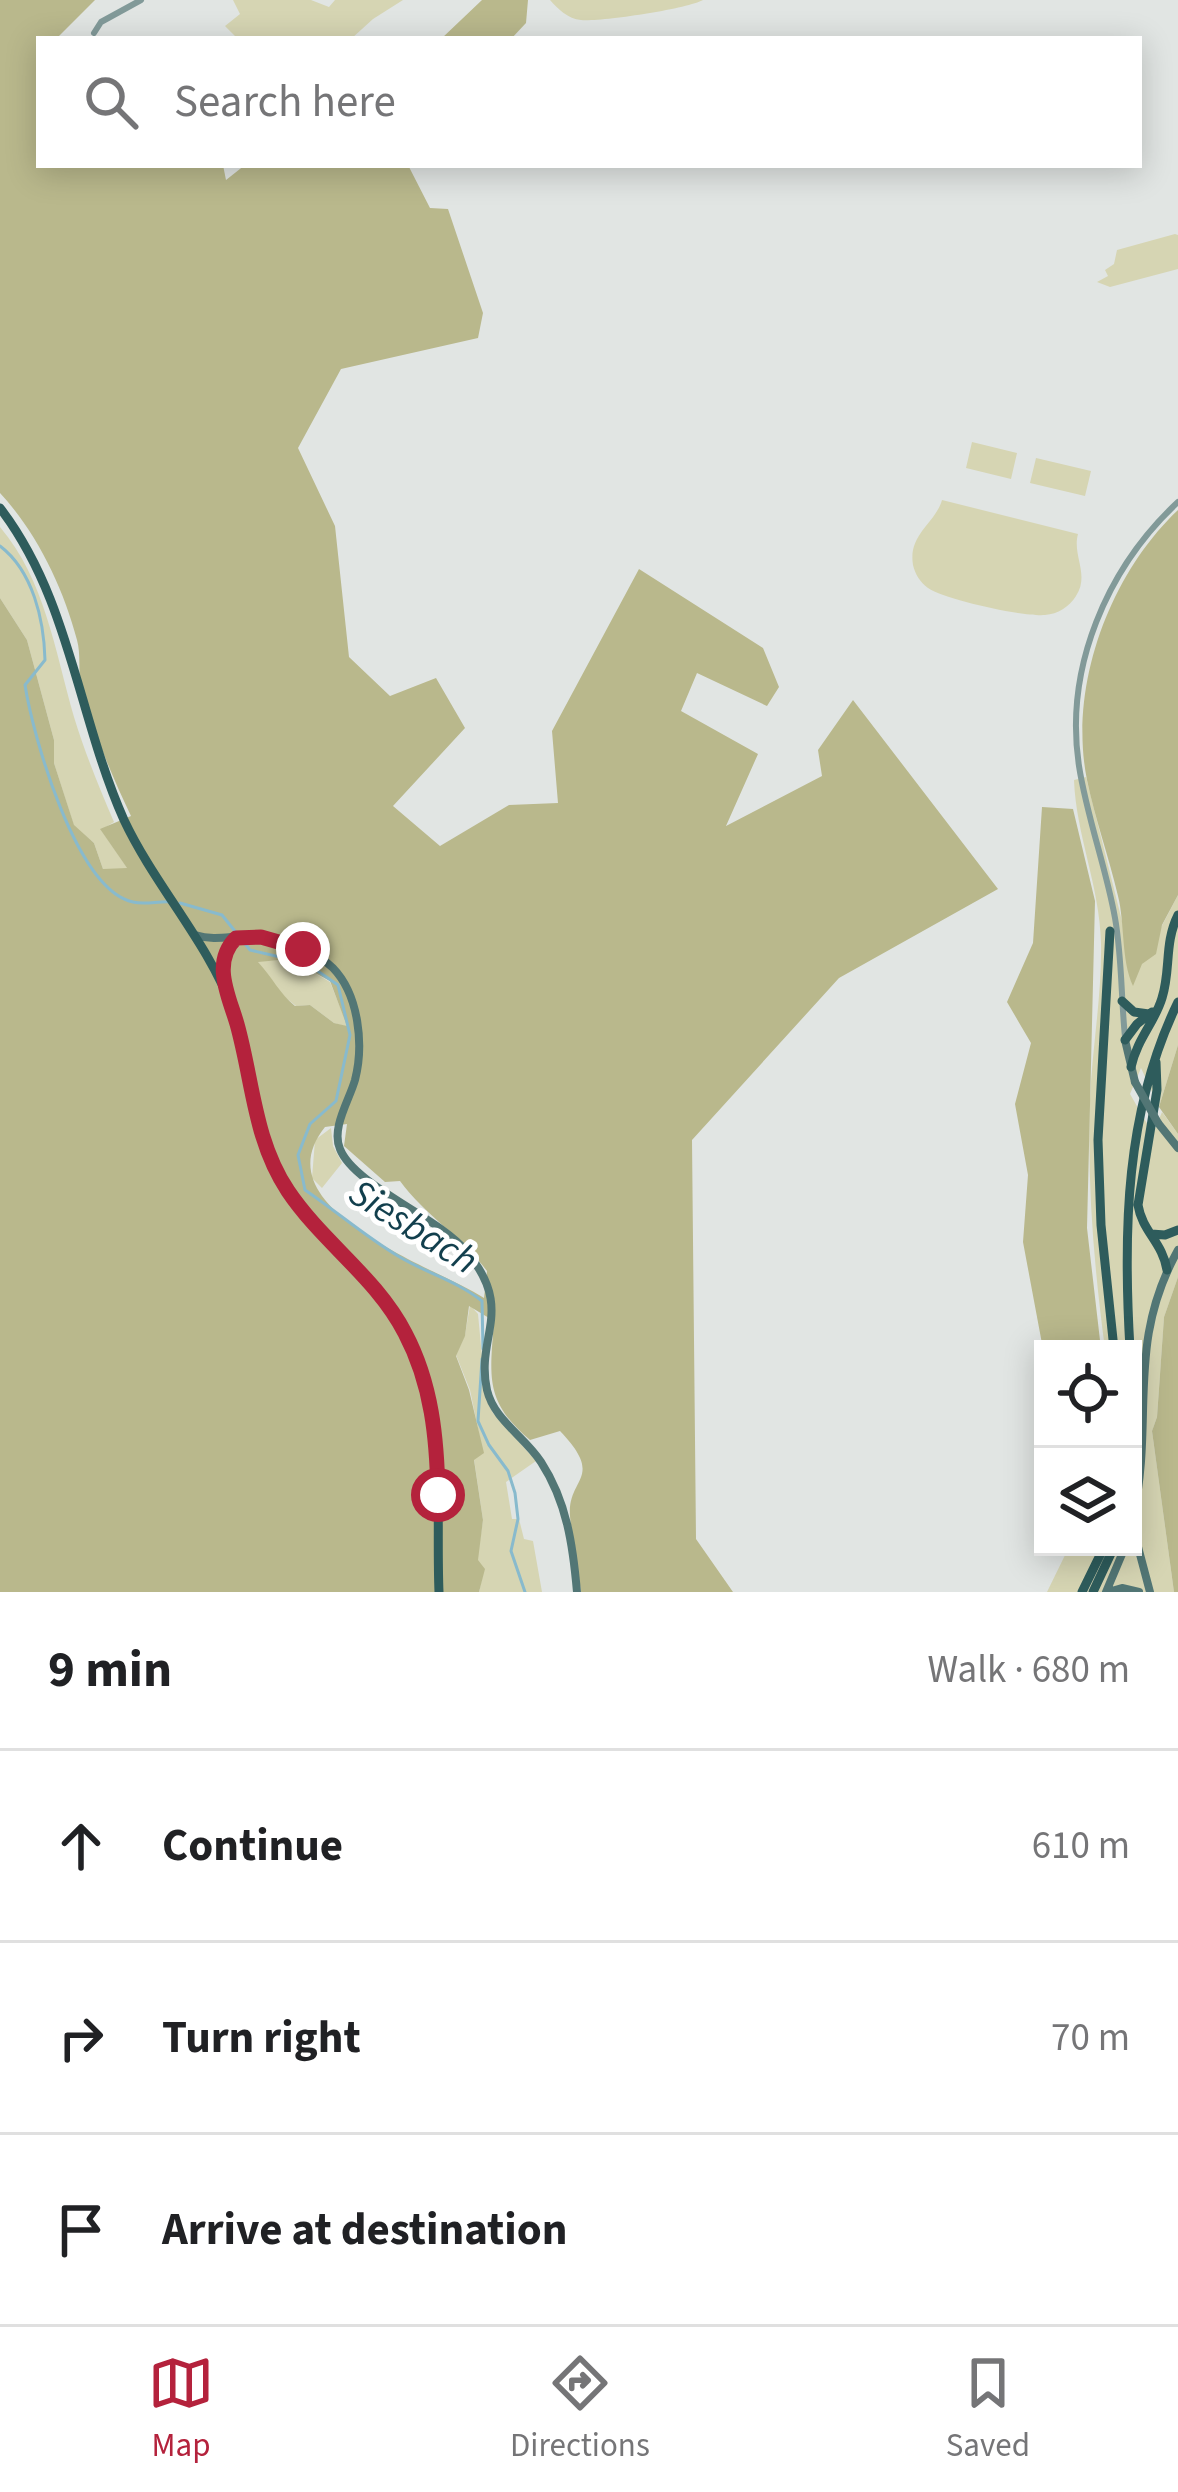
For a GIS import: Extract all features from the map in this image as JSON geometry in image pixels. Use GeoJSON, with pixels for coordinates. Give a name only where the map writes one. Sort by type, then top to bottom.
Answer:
{"type":"FeatureCollection","features":[{"type":"Feature","properties":{"kind":"main road"},"geometry":{"type":"LineString","coordinates":[[0,508],[34,558],[51,596],[96,752],[126,823],[224,990],[242,1040],[258,1125],[275,1169],[317,1228],[386,1301],[419,1365],[435,1439],[439,1592]]}},
{"type":"Feature","properties":{"kind":"main road"},"geometry":{"type":"LineString","coordinates":[[1131,1067],[1139,1039],[1163,995],[1168,940],[1178,915]]}},
{"type":"Feature","properties":{"kind":"main road"},"geometry":{"type":"LineString","coordinates":[[1110,932],[1098,1140],[1113,1340]]}},
{"type":"Feature","properties":{"kind":"main road"},"geometry":{"type":"LineString","coordinates":[[1122,1001],[1134,1012],[1153,1012]]}},
{"type":"Feature","properties":{"kind":"main road"},"geometry":{"type":"LineString","coordinates":[[1130,1340],[1128,1196],[1142,1105],[1178,1003]]}},
{"type":"Feature","properties":{"kind":"main road"},"geometry":{"type":"LineString","coordinates":[[1125,1040],[1153,1012]]}},
{"type":"Feature","properties":{"kind":"main road"},"geometry":{"type":"LineString","coordinates":[[1156,1057],[1157,1090],[1138,1205],[1142,1223],[1162,1250],[1167,1270]]}},
{"type":"Feature","properties":{"kind":"main road"},"geometry":{"type":"LineString","coordinates":[[1150,1234],[1178,1230]]}},
{"type":"Feature","properties":{"kind":"main road"},"geometry":{"type":"LineString","coordinates":[[1082,1592],[1100,1556]]}},
{"type":"Feature","properties":{"kind":"main road"},"geometry":{"type":"LineString","coordinates":[[1093,1592],[1110,1556]]}},
{"type":"Feature","properties":{"kind":"street"},"geometry":{"type":"LineString","coordinates":[[94,32],[101,22],[140,0]]}},
{"type":"Feature","properties":{"kind":"street"},"geometry":{"type":"LineString","coordinates":[[1178,502],[1145,536],[1112,586],[1089,643],[1078,693],[1079,768],[1111,897],[1125,1040],[1135,1082],[1178,1148]]}},
{"type":"Feature","properties":{"kind":"street"},"geometry":{"type":"LineString","coordinates":[[1110,932],[1111,897]]}},
{"type":"Feature","properties":{"kind":"street"},"geometry":{"type":"LineString","coordinates":[[190,933],[230,943]]}},
{"type":"Feature","properties":{"kind":"street"},"geometry":{"type":"LineString","coordinates":[[205,956],[230,943],[261,937],[303,949],[324,961],[342,980],[352,1002],[359,1043],[356,1077],[338,1132],[339,1148],[355,1169],[446,1232],[476,1264],[494,1312],[488,1391],[504,1421],[530,1448],[565,1510],[577,1592]]}},
{"type":"Feature","properties":{"kind":"street"},"geometry":{"type":"LineString","coordinates":[[224,990],[230,943]]}},
{"type":"Feature","properties":{"kind":"street"},"geometry":{"type":"LineString","coordinates":[[1142,1459],[1146,1334],[1178,1250]]}},
{"type":"Feature","properties":{"kind":"street"},"geometry":{"type":"LineString","coordinates":[[1107,1592],[1121,1556]]}},
{"type":"Feature","properties":{"kind":"street"},"geometry":{"type":"LineString","coordinates":[[1140,1556],[1150,1592]]}},
{"type":"Feature","properties":{"kind":"street"},"geometry":{"type":"LineString","coordinates":[[1107,1592],[1122,1588],[1139,1592]]}},
{"type":"Feature","properties":{"kind":"green space"},"geometry":{"type":"Polygon","coordinates":[[[233,0],[311,0],[329,7],[335,0],[403,0],[354,36],[235,36],[225,26],[240,14],[233,0]]]}},
{"type":"Feature","properties":{"kind":"green space"},"geometry":{"type":"Polygon","coordinates":[[[550,0],[703,0],[662,11],[581,20],[550,0]]]}},
{"type":"Feature","properties":{"kind":"green space"},"geometry":{"type":"Polygon","coordinates":[[[1175,234],[1178,269],[1110,287],[1097,282],[1108,276],[1105,270],[1114,264],[1117,250],[1175,234]]]}},
{"type":"Feature","properties":{"kind":"green space"},"geometry":{"type":"Polygon","coordinates":[[[972,442],[1017,453],[1011,479],[966,468],[972,442]]]}},
{"type":"Feature","properties":{"kind":"green space"},"geometry":{"type":"Polygon","coordinates":[[[1036,458],[1091,471],[1085,496],[1030,483],[1036,458]]]}},
{"type":"Feature","properties":{"kind":"green space"},"geometry":{"type":"Polygon","coordinates":[[[942,500],[1078,534],[1081,580],[1073,600],[1054,613],[1035,615],[967,602],[928,588],[915,572],[914,545],[942,500]]]}},
{"type":"Feature","properties":{"kind":"green space"},"geometry":{"type":"Polygon","coordinates":[[[0,527],[38,593],[78,730],[114,822],[101,830],[128,869],[103,869],[94,843],[74,826],[54,763],[54,740],[27,640],[0,598],[0,527]]]}},
{"type":"Feature","properties":{"kind":"green space"},"geometry":{"type":"Polygon","coordinates":[[[1086,777],[1125,933],[1142,964],[1178,895],[1178,1045],[1159,1107],[1141,1068],[1130,1094],[1153,1134],[1162,1112],[1178,1134],[1178,1277],[1164,1317],[1152,1431],[1174,1592],[1047,1592],[1065,1556],[1142,1556],[1142,1340],[1104,1340],[1092,1225],[1090,1100],[1101,943],[1074,780],[1086,777]]]}},
{"type":"Feature","properties":{"kind":"green space"},"geometry":{"type":"Polygon","coordinates":[[[279,960],[330,982],[348,1027],[310,1005],[296,1006],[281,994],[257,961],[279,960]]]}},
{"type":"Feature","properties":{"kind":"green space"},"geometry":{"type":"Polygon","coordinates":[[[331,1128],[342,1163],[322,1188],[312,1178],[315,1140],[331,1128]]]}},
{"type":"Feature","properties":{"kind":"green space"},"geometry":{"type":"Polygon","coordinates":[[[470,1305],[478,1314],[486,1399],[536,1461],[506,1482],[512,1519],[519,1519],[524,1539],[533,1541],[542,1592],[479,1592],[484,1569],[477,1560],[483,1520],[474,1459],[483,1453],[470,1390],[456,1355],[470,1305]]]}},
{"type":"Feature","properties":{"kind":"shaded area"},"geometry":{"type":"Polygon","coordinates":[[[0,0],[95,0],[59,36],[36,36],[36,168],[224,168],[226,180],[241,168],[410,168],[430,208],[448,209],[483,313],[478,338],[341,369],[298,448],[335,526],[349,657],[390,696],[436,678],[465,728],[393,806],[440,846],[509,805],[558,803],[552,731],[639,569],[763,648],[779,687],[767,706],[697,673],[681,711],[758,754],[726,826],[822,776],[818,750],[853,700],[998,889],[839,978],[692,1140],[696,1539],[733,1592],[581,1592],[570,1516],[583,1469],[581,1459],[560,1431],[530,1440],[504,1413],[493,1387],[494,1321],[469,1306],[465,1336],[456,1356],[484,1453],[474,1460],[483,1520],[478,1560],[485,1569],[479,1592],[0,1592],[0,598],[27,640],[54,740],[54,763],[74,825],[94,843],[103,869],[127,868],[100,829],[131,816],[86,703],[78,645],[64,600],[37,543],[0,493],[0,0]],[[279,960],[258,962],[295,1006],[310,1005],[334,1023],[347,1026],[330,981],[279,960]],[[347,1124],[325,1127],[311,1157],[315,1184],[333,1209],[394,1251],[484,1298],[487,1271],[466,1247],[400,1181],[385,1182],[344,1146],[347,1124]]]}},
{"type":"Feature","properties":{"kind":"shaded area"},"geometry":{"type":"Polygon","coordinates":[[[482,0],[528,0],[526,23],[514,36],[444,36],[482,0]]]}},
{"type":"Feature","properties":{"kind":"shaded area"},"geometry":{"type":"Polygon","coordinates":[[[1178,510],[1178,895],[1162,925],[1156,954],[1142,964],[1133,986],[1118,896],[1087,780],[1084,707],[1100,634],[1114,599],[1132,566],[1178,510]]]}},
{"type":"Feature","properties":{"kind":"shaded area"},"geometry":{"type":"Polygon","coordinates":[[[1042,807],[1073,809],[1095,901],[1087,1228],[1100,1340],[1041,1340],[1023,1242],[1028,1175],[1015,1104],[1031,1043],[1007,1002],[1033,943],[1042,807]]]}},
{"type":"Feature","properties":{"kind":"shaded area"},"geometry":{"type":"Polygon","coordinates":[[[1178,1045],[1178,1134],[1159,1107],[1178,1045]]]}},
{"type":"Feature","properties":{"kind":"shaded area"},"geometry":{"type":"Polygon","coordinates":[[[1178,1277],[1178,1592],[1174,1592],[1152,1431],[1164,1317],[1178,1277]]]}},
{"type":"Feature","properties":{"kind":"waterway","name":"Siesbach"},"geometry":{"type":"LineString","coordinates":[[0,546],[21,569],[39,613],[45,660],[25,685],[48,773],[76,842],[112,891],[137,903],[170,902]]}},
{"type":"Feature","properties":{"kind":"waterway","name":"Siesbach"},"geometry":{"type":"LineString","coordinates":[[180,903],[222,915],[250,950],[306,963],[338,985],[350,1035],[336,1101],[310,1124],[298,1155],[305,1190],[386,1249],[482,1301],[483,1349]]}},
{"type":"Feature","properties":{"kind":"waterway","name":"Siesbach"},"geometry":{"type":"LineString","coordinates":[[482,1359],[478,1421],[508,1471],[515,1493],[518,1519],[511,1551],[525,1592]]}},
{"type":"Feature","properties":{"kind":"route"},"geometry":{"type":"LineString","coordinates":[[303,949],[261,937],[236,938],[224,957],[224,990],[242,1040],[258,1125],[275,1169],[317,1228],[386,1301],[419,1365],[433,1421],[438,1495]]}}]}
